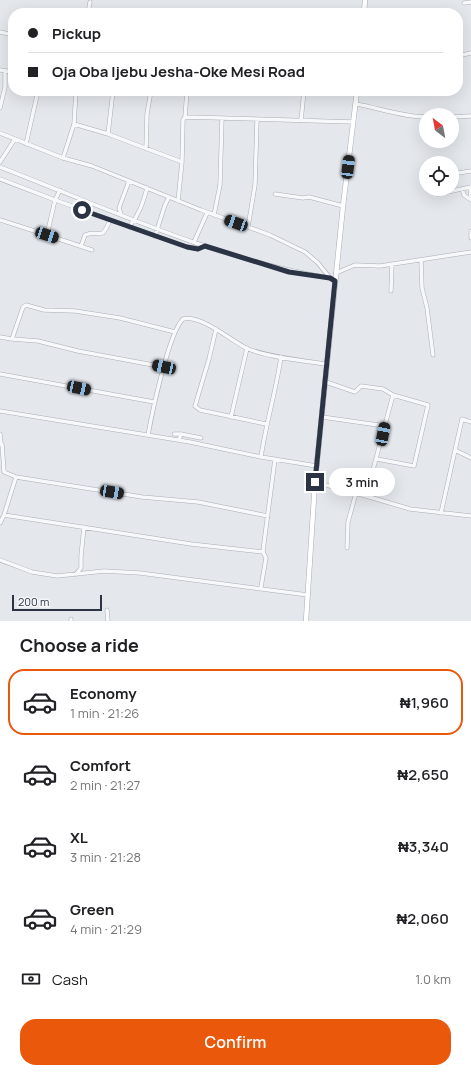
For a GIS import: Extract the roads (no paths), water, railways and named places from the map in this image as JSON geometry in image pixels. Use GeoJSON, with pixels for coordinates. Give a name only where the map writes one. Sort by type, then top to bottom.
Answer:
{"type":"FeatureCollection","features":[{"type":"Feature","properties":{"kind":"main road"},"geometry":{"type":"LineString","coordinates":[[306,621],[315,482],[343,206],[357,96]]}},
{"type":"Feature","properties":{"kind":"street"},"geometry":{"type":"LineString","coordinates":[[89,8],[90,2]]}},
{"type":"Feature","properties":{"kind":"street"},"geometry":{"type":"LineString","coordinates":[[464,3],[471,2]]}},
{"type":"Feature","properties":{"kind":"street"},"geometry":{"type":"LineString","coordinates":[[0,70],[6,71],[5,87],[0,108]]}},
{"type":"Feature","properties":{"kind":"street"},"geometry":{"type":"LineString","coordinates":[[26,144],[37,96]]}},
{"type":"Feature","properties":{"kind":"street"},"geometry":{"type":"LineString","coordinates":[[63,158],[74,124],[76,96]]}},
{"type":"Feature","properties":{"kind":"street"},"geometry":{"type":"LineString","coordinates":[[108,134],[112,96]]}},
{"type":"Feature","properties":{"kind":"street"},"geometry":{"type":"LineString","coordinates":[[146,149],[147,114],[149,96]]}},
{"type":"Feature","properties":{"kind":"street"},"geometry":{"type":"LineString","coordinates":[[178,201],[182,162],[183,120],[185,117],[187,96]]}},
{"type":"Feature","properties":{"kind":"street"},"geometry":{"type":"LineString","coordinates":[[301,121],[304,96]]}},
{"type":"Feature","properties":{"kind":"street"},"geometry":{"type":"LineString","coordinates":[[356,104],[419,117]]}},
{"type":"Feature","properties":{"kind":"street"},"geometry":{"type":"LineString","coordinates":[[459,117],[471,116]]}},
{"type":"Feature","properties":{"kind":"street"},"geometry":{"type":"LineString","coordinates":[[185,117],[353,122]]}},
{"type":"Feature","properties":{"kind":"street"},"geometry":{"type":"LineString","coordinates":[[214,215],[220,185],[222,118]]}},
{"type":"Feature","properties":{"kind":"street"},"geometry":{"type":"LineString","coordinates":[[248,227],[255,185],[257,120]]}},
{"type":"Feature","properties":{"kind":"street"},"geometry":{"type":"LineString","coordinates":[[74,124],[108,134],[182,162]]}},
{"type":"Feature","properties":{"kind":"street"},"geometry":{"type":"LineString","coordinates":[[0,133],[63,158],[92,166],[208,213],[270,235],[304,252],[318,263],[330,278],[335,281]]}},
{"type":"Feature","properties":{"kind":"street"},"geometry":{"type":"LineString","coordinates":[[0,162],[15,139]]}},
{"type":"Feature","properties":{"kind":"street"},"geometry":{"type":"LineString","coordinates":[[0,167],[205,246],[289,272],[330,278]]}},
{"type":"Feature","properties":{"kind":"street"},"geometry":{"type":"LineString","coordinates":[[459,173],[471,171]]}},
{"type":"Feature","properties":{"kind":"street"},"geometry":{"type":"LineString","coordinates":[[0,179],[192,249],[198,249],[205,246]]}},
{"type":"Feature","properties":{"kind":"street"},"geometry":{"type":"LineString","coordinates":[[121,214],[119,208],[129,182]]}},
{"type":"Feature","properties":{"kind":"street"},"geometry":{"type":"LineString","coordinates":[[459,190],[470,187],[471,197]]}},
{"type":"Feature","properties":{"kind":"street"},"geometry":{"type":"LineString","coordinates":[[129,227],[135,220],[142,206],[148,188]]}},
{"type":"Feature","properties":{"kind":"street"},"geometry":{"type":"LineString","coordinates":[[462,189],[464,195],[471,200]]}},
{"type":"Feature","properties":{"kind":"street"},"geometry":{"type":"LineString","coordinates":[[47,235],[55,200],[60,190]]}},
{"type":"Feature","properties":{"kind":"street"},"geometry":{"type":"LineString","coordinates":[[275,194],[303,198],[309,197],[343,206]]}},
{"type":"Feature","properties":{"kind":"street"},"geometry":{"type":"LineString","coordinates":[[156,236],[165,205],[169,197]]}},
{"type":"Feature","properties":{"kind":"street"},"geometry":{"type":"LineString","coordinates":[[194,242],[208,213]]}},
{"type":"Feature","properties":{"kind":"street"},"geometry":{"type":"LineString","coordinates":[[0,220],[92,250]]}},
{"type":"Feature","properties":{"kind":"street"},"geometry":{"type":"LineString","coordinates":[[81,246],[85,235],[102,234],[110,220]]}},
{"type":"Feature","properties":{"kind":"street"},"geometry":{"type":"LineString","coordinates":[[471,230],[471,238]]}},
{"type":"Feature","properties":{"kind":"street"},"geometry":{"type":"LineString","coordinates":[[336,273],[355,265],[376,266],[471,252]]}},
{"type":"Feature","properties":{"kind":"street"},"geometry":{"type":"LineString","coordinates":[[421,260],[422,288],[427,308],[433,355]]}},
{"type":"Feature","properties":{"kind":"street"},"geometry":{"type":"LineString","coordinates":[[392,264],[392,291]]}},
{"type":"Feature","properties":{"kind":"street"},"geometry":{"type":"LineString","coordinates":[[12,339],[23,307],[26,305],[44,310],[75,311],[120,318],[175,332]]}},
{"type":"Feature","properties":{"kind":"street"},"geometry":{"type":"LineString","coordinates":[[148,435],[154,402],[175,332],[181,320],[186,318],[216,329],[247,348],[281,357],[327,364]]}},
{"type":"Feature","properties":{"kind":"street"},"geometry":{"type":"LineString","coordinates":[[216,329],[195,406],[200,410],[266,424]]}},
{"type":"Feature","properties":{"kind":"street"},"geometry":{"type":"LineString","coordinates":[[0,337],[38,341],[78,351],[164,367]]}},
{"type":"Feature","properties":{"kind":"street"},"geometry":{"type":"LineString","coordinates":[[231,417],[247,348]]}},
{"type":"Feature","properties":{"kind":"street"},"geometry":{"type":"LineString","coordinates":[[261,457],[266,424],[276,391],[281,357]]}},
{"type":"Feature","properties":{"kind":"street"},"geometry":{"type":"LineString","coordinates":[[0,374],[154,402]]}},
{"type":"Feature","properties":{"kind":"street"},"geometry":{"type":"LineString","coordinates":[[326,382],[355,392],[361,386],[383,389],[394,395],[428,405],[414,466],[377,459]]}},
{"type":"Feature","properties":{"kind":"street"},"geometry":{"type":"LineString","coordinates":[[366,496],[394,395]]}},
{"type":"Feature","properties":{"kind":"street"},"geometry":{"type":"LineString","coordinates":[[0,411],[180,440],[261,457],[317,466]]}},
{"type":"Feature","properties":{"kind":"street"},"geometry":{"type":"LineString","coordinates":[[322,417],[385,426]]}},
{"type":"Feature","properties":{"kind":"street"},"geometry":{"type":"LineString","coordinates":[[442,513],[462,419],[471,422]]}},
{"type":"Feature","properties":{"kind":"street"},"geometry":{"type":"LineString","coordinates":[[0,434],[4,472],[16,477],[142,497],[198,502],[268,516]]}},
{"type":"Feature","properties":{"kind":"street"},"geometry":{"type":"LineString","coordinates":[[174,434],[202,438]]}},
{"type":"Feature","properties":{"kind":"street"},"geometry":{"type":"LineString","coordinates":[[180,440],[181,434]]}},
{"type":"Feature","properties":{"kind":"street"},"geometry":{"type":"LineString","coordinates":[[455,450],[471,458]]}},
{"type":"Feature","properties":{"kind":"street"},"geometry":{"type":"LineString","coordinates":[[261,587],[266,558],[263,552],[276,459]]}},
{"type":"Feature","properties":{"kind":"street"},"geometry":{"type":"LineString","coordinates":[[0,523],[16,477]]}},
{"type":"Feature","properties":{"kind":"street"},"geometry":{"type":"LineString","coordinates":[[315,482],[410,509],[471,516]]}},
{"type":"Feature","properties":{"kind":"street"},"geometry":{"type":"LineString","coordinates":[[347,548],[348,522],[356,493]]}},
{"type":"Feature","properties":{"kind":"street"},"geometry":{"type":"LineString","coordinates":[[4,515],[191,544],[263,552]]}},
{"type":"Feature","properties":{"kind":"street"},"geometry":{"type":"LineString","coordinates":[[76,574],[81,568],[80,556],[84,528]]}},
{"type":"Feature","properties":{"kind":"street"},"geometry":{"type":"LineString","coordinates":[[0,560],[32,572],[57,576],[104,572],[140,573],[190,578],[220,584],[261,587],[308,595]]}},
{"type":"Feature","properties":{"kind":"street"},"geometry":{"type":"LineString","coordinates":[[107,610],[108,621]]}}]}
